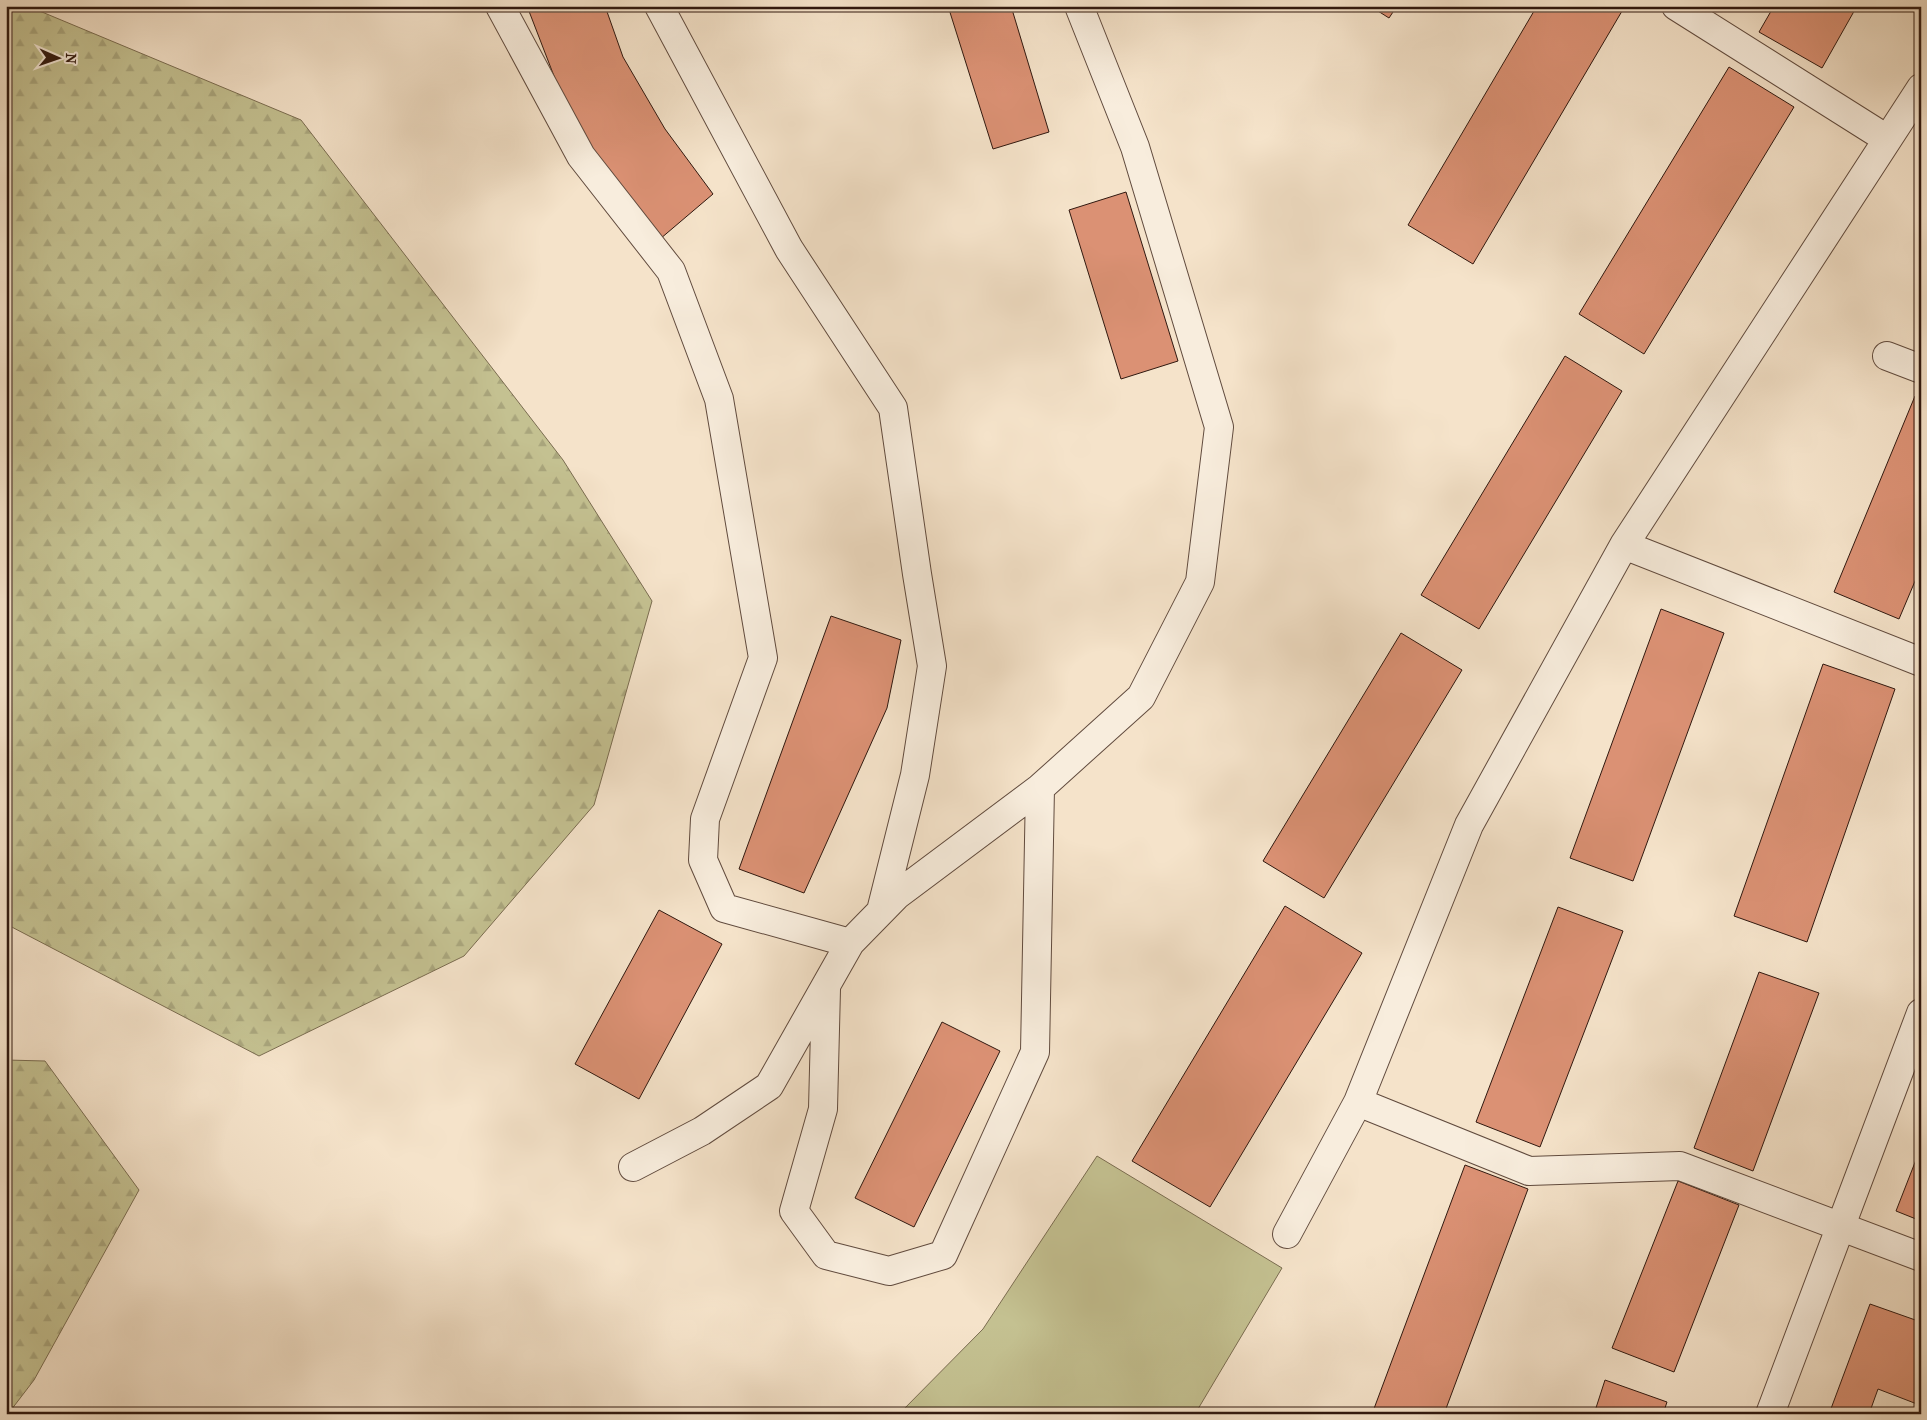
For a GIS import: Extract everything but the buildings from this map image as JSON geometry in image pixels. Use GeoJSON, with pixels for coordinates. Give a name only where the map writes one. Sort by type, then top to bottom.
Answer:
{"type":"FeatureCollection","features":[{"type":"Feature","properties":{"kind":"street"},"geometry":{"type":"LineString","coordinates":[[500,6],[581,156],[671,271],[719,399],[763,658],[705,819],[703,860],[724,908],[850,943]]}},
{"type":"Feature","properties":{"kind":"street"},"geometry":{"type":"LineString","coordinates":[[659,6],[789,249],[893,408],[932,666],[915,776],[882,911]]}},
{"type":"Feature","properties":{"kind":"street"},"geometry":{"type":"LineString","coordinates":[[633,1167],[702,1130],[769,1086],[850,943],[896,895],[1040,788],[1141,697],[1200,582],[1219,427],[1135,147],[1079,6]]}},
{"type":"Feature","properties":{"kind":"street"},"geometry":{"type":"LineString","coordinates":[[1676,6],[1887,139]]}},
{"type":"Feature","properties":{"kind":"street"},"geometry":{"type":"LineString","coordinates":[[1286,1234],[1358,1102],[1469,824],[1624,545],[1921,88]]}},
{"type":"Feature","properties":{"kind":"street"},"geometry":{"type":"LineString","coordinates":[[1887,356],[1921,369]]}},
{"type":"Feature","properties":{"kind":"street"},"geometry":{"type":"LineString","coordinates":[[1624,545],[1921,662]]}},
{"type":"Feature","properties":{"kind":"street"},"geometry":{"type":"LineString","coordinates":[[826,985],[823,1109],[794,1211],[826,1255],[889,1271],[943,1255],[1035,1052],[1040,788]]}},
{"type":"Feature","properties":{"kind":"street"},"geometry":{"type":"LineString","coordinates":[[1770,1414],[1921,1013]]}},
{"type":"Feature","properties":{"kind":"street"},"geometry":{"type":"LineString","coordinates":[[1358,1102],[1529,1171],[1680,1166],[1921,1256]]}},
{"type":"Feature","properties":{"kind":"green space"},"geometry":{"type":"Polygon","coordinates":[[[6,6],[30,7],[301,120],[563,460],[652,601],[594,805],[464,956],[259,1056],[6,924],[6,6]]]}},
{"type":"Feature","properties":{"kind":"green space"},"geometry":{"type":"Polygon","coordinates":[[[6,1060],[45,1061],[139,1190],[34,1380],[8,1414],[6,1414],[6,1060]]]}},
{"type":"Feature","properties":{"kind":"green space"},"geometry":{"type":"Polygon","coordinates":[[[1097,1156],[1282,1268],[1195,1414],[899,1414],[983,1329],[1097,1156]]]}}]}
